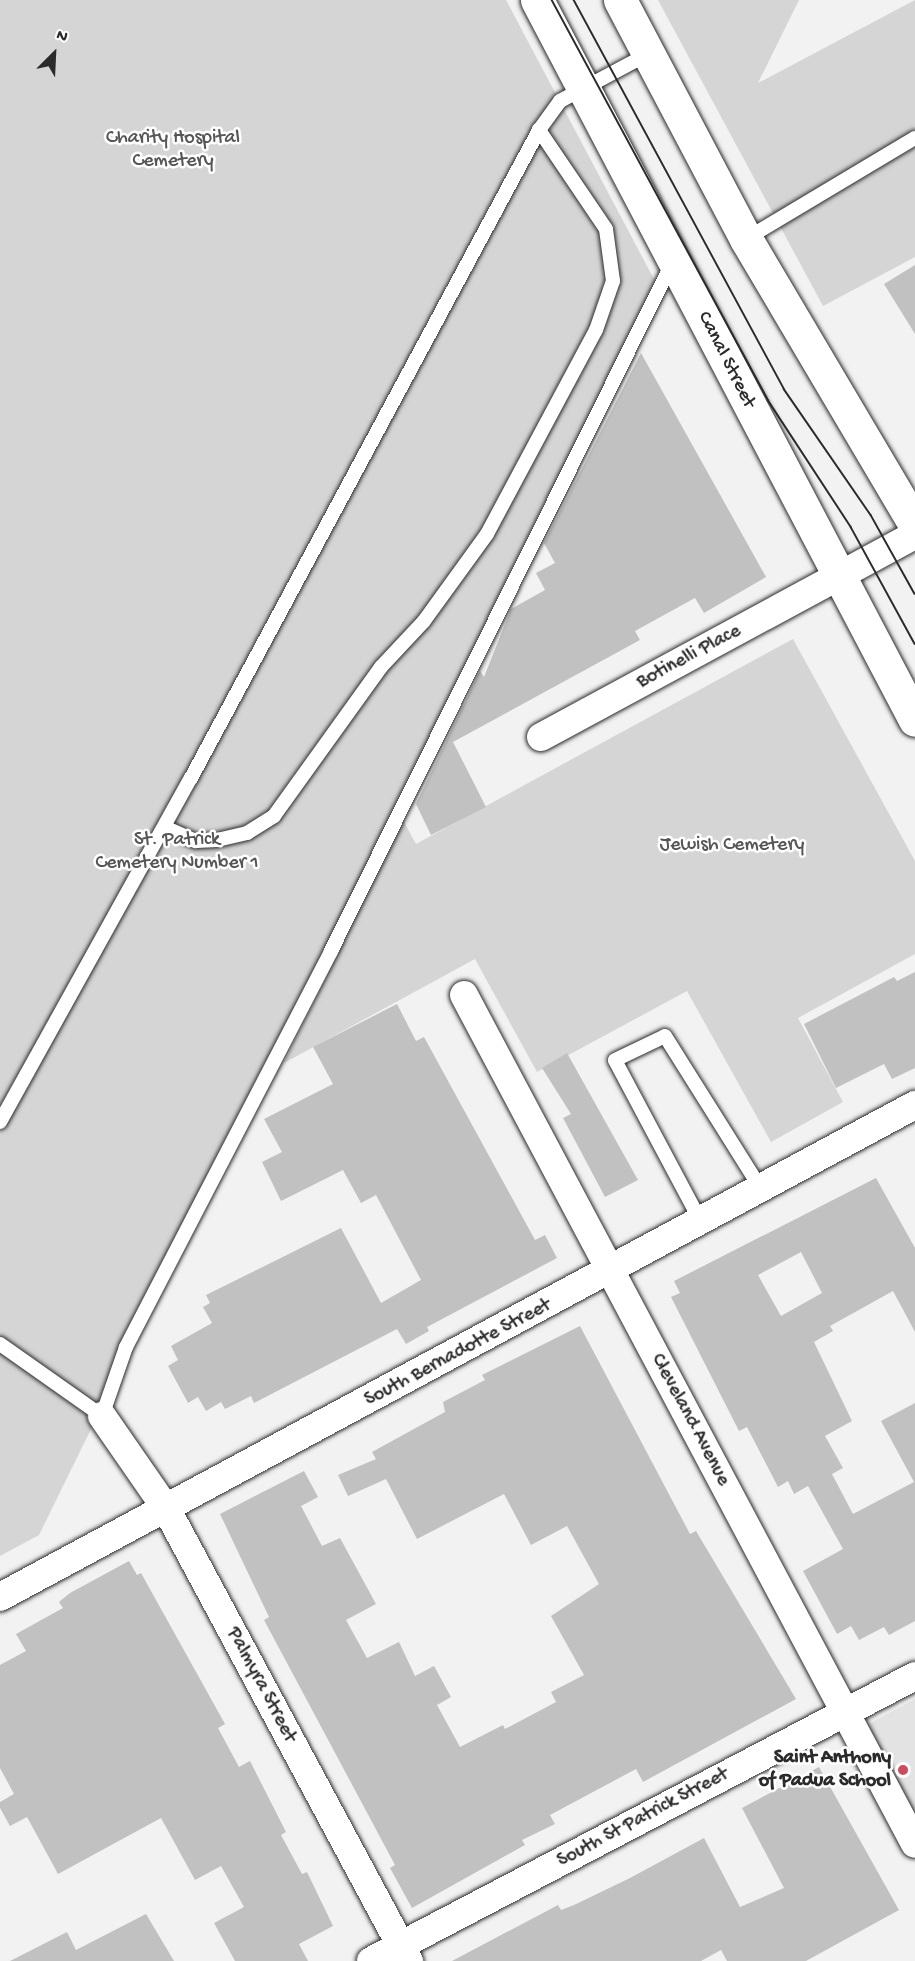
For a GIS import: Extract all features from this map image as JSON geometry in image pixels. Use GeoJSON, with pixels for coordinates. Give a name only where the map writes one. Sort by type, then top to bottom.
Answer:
{"type":"FeatureCollection","features":[{"type":"Feature","properties":{"kind":"main road"},"geometry":{"type":"LineString","coordinates":[[620,0],[746,239],[915,525]]}},
{"type":"Feature","properties":{"kind":"main road","name":"Canal Street"},"geometry":{"type":"LineString","coordinates":[[540,1],[837,577],[915,720]]}},
{"type":"Feature","properties":{"kind":"street","name":"Botinelli Place"},"geometry":{"type":"LineString","coordinates":[[541,737],[915,536]]}},
{"type":"Feature","properties":{"kind":"street","name":"Cleveland Avenue"},"geometry":{"type":"LineString","coordinates":[[464,995],[915,1844]]}},
{"type":"Feature","properties":{"kind":"street","name":"South Bernadotte Street"},"geometry":{"type":"LineString","coordinates":[[0,1597],[915,1105]]}},
{"type":"Feature","properties":{"kind":"street","name":"Palmyra Street"},"geometry":{"type":"LineString","coordinates":[[102,1416],[167,1509],[405,1953]]}},
{"type":"Feature","properties":{"kind":"street","name":"South St Patrick Street"},"geometry":{"type":"LineString","coordinates":[[371,1961],[405,1953],[915,1676]]}},
{"type":"Feature","properties":{"kind":"lane"},"geometry":{"type":"LineString","coordinates":[[0,1122],[164,827],[539,130],[554,106],[648,54]]}},
{"type":"Feature","properties":{"kind":"lane"},"geometry":{"type":"LineString","coordinates":[[164,827],[196,840],[217,840],[247,833],[274,816],[381,667],[424,621],[487,534],[600,320],[613,281],[606,229],[539,130]]}},
{"type":"Feature","properties":{"kind":"lane"},"geometry":{"type":"LineString","coordinates":[[746,239],[915,138]]}},
{"type":"Feature","properties":{"kind":"lane"},"geometry":{"type":"LineString","coordinates":[[0,1344],[102,1416],[126,1347],[331,951],[674,259]]}},
{"type":"Feature","properties":{"kind":"lane"},"geometry":{"type":"LineString","coordinates":[[701,1222],[615,1059],[664,1036],[760,1189]]}},
{"type":"Feature","properties":{"kind":"shaded area","name":"Saint Anthony of Padua School"},"geometry":{"type":"Polygon","coordinates":[[[915,1699],[915,1815],[867,1725],[915,1699]]]}},
{"type":"Feature","properties":{"kind":"green space","name":"St. Patrick Cemetery Number 1"},"geometry":{"type":"Polygon","coordinates":[[[0,0],[506,0],[655,281],[39,1535],[0,1556],[0,0]]]}},
{"type":"Feature","properties":{"kind":"green space"},"geometry":{"type":"Polygon","coordinates":[[[658,0],[799,0],[758,83],[915,0],[915,257],[823,306],[658,0]]]}},
{"type":"Feature","properties":{"kind":"green space","name":"Jewish Cemetery"},"geometry":{"type":"Polygon","coordinates":[[[793,639],[915,861],[915,954],[798,1018],[843,1102],[771,1142],[687,991],[537,1072],[475,959],[284,1063],[403,820],[416,844],[793,639]]]}},
{"type":"Feature","properties":{"kind":"building"},"geometry":{"type":"Polygon","coordinates":[[[915,265],[915,334],[884,284],[915,265]]]}},
{"type":"Feature","properties":{"kind":"building"},"geometry":{"type":"Polygon","coordinates":[[[641,353],[766,577],[704,613],[695,598],[635,631],[640,640],[453,742],[486,807],[431,835],[416,804],[480,671],[484,677],[511,609],[545,590],[536,573],[555,563],[544,543],[641,353]]]}},
{"type":"Feature","properties":{"kind":"building"},"geometry":{"type":"Polygon","coordinates":[[[915,972],[915,1068],[892,1079],[884,1064],[836,1088],[804,1024],[894,977],[897,981],[915,972]]]}},
{"type":"Feature","properties":{"kind":"building"},"geometry":{"type":"Polygon","coordinates":[[[397,1004],[416,1041],[424,1037],[535,1240],[545,1235],[557,1258],[427,1327],[429,1331],[406,1344],[397,1329],[254,1403],[251,1396],[225,1409],[221,1402],[206,1411],[198,1397],[188,1403],[168,1366],[178,1360],[171,1346],[212,1323],[203,1307],[210,1303],[206,1295],[341,1228],[381,1303],[421,1280],[376,1195],[361,1203],[343,1170],[281,1201],[262,1162],[282,1152],[264,1119],[333,1084],[313,1047],[397,1004]]]}},
{"type":"Feature","properties":{"kind":"building"},"geometry":{"type":"Polygon","coordinates":[[[567,1053],[638,1180],[605,1197],[563,1118],[571,1114],[542,1068],[567,1053]]]}},
{"type":"Feature","properties":{"kind":"building"},"geometry":{"type":"Polygon","coordinates":[[[876,1178],[915,1248],[915,1332],[893,1291],[830,1326],[833,1331],[814,1342],[852,1421],[825,1436],[843,1468],[832,1474],[853,1514],[914,1482],[881,1421],[915,1403],[915,1621],[889,1635],[884,1627],[859,1640],[851,1626],[837,1634],[803,1571],[843,1549],[808,1486],[794,1494],[788,1481],[778,1487],[747,1427],[739,1431],[671,1297],[680,1293],[674,1281],[876,1178]],[[801,1252],[758,1275],[781,1316],[822,1293],[801,1252]]]}},
{"type":"Feature","properties":{"kind":"building"},"geometry":{"type":"Polygon","coordinates":[[[580,1326],[690,1534],[696,1531],[796,1699],[643,1782],[636,1769],[550,1815],[555,1824],[522,1840],[525,1845],[412,1908],[390,1868],[395,1865],[264,1620],[269,1617],[220,1514],[304,1471],[318,1497],[301,1506],[322,1546],[340,1538],[376,1604],[346,1620],[367,1658],[399,1642],[415,1676],[434,1666],[451,1697],[437,1705],[460,1747],[503,1725],[505,1729],[556,1702],[551,1692],[584,1675],[551,1616],[599,1584],[567,1526],[531,1545],[504,1494],[417,1539],[386,1479],[348,1496],[338,1475],[376,1459],[372,1452],[445,1412],[443,1402],[485,1380],[482,1375],[580,1326]]]}},
{"type":"Feature","properties":{"kind":"building"},"geometry":{"type":"Polygon","coordinates":[[[129,1561],[137,1575],[141,1573],[225,1724],[218,1728],[239,1767],[250,1761],[286,1832],[281,1835],[302,1874],[307,1872],[333,1926],[299,1944],[308,1961],[235,1961],[214,1923],[244,1907],[221,1866],[195,1880],[161,1818],[58,1874],[27,1817],[10,1826],[0,1808],[0,1802],[14,1794],[0,1768],[0,1665],[26,1651],[16,1634],[63,1608],[59,1602],[70,1593],[129,1561]]]}},
{"type":"Feature","properties":{"kind":"building"},"geometry":{"type":"Polygon","coordinates":[[[819,1767],[899,1910],[806,1961],[727,1961],[721,1950],[701,1961],[452,1961],[558,1905],[561,1910],[574,1905],[704,1838],[740,1907],[784,1888],[742,1808],[819,1767]]]}},
{"type":"Feature","properties":{"kind":"building"},"geometry":{"type":"Polygon","coordinates":[[[146,1914],[174,1961],[10,1961],[67,1932],[76,1950],[146,1914]]]}},
{"type":"Feature","properties":{"kind":"tram line"},"geometry":{"type":"LineString","coordinates":[[552,0],[768,400],[851,527],[915,644]]}},
{"type":"Feature","properties":{"kind":"tram line"},"geometry":{"type":"LineString","coordinates":[[574,0],[784,389],[871,515],[915,594]]}},
{"type":"Feature","properties":{"kind":"place","name":"Saint Anthony of Padua School"},"geometry":{"type":"Point","coordinates":[903,1770]}},
{"type":"Feature","properties":{"kind":"park label","name":"Charity Hospital Cemetery"},"geometry":{"type":"Point","coordinates":[173,150]}}]}
